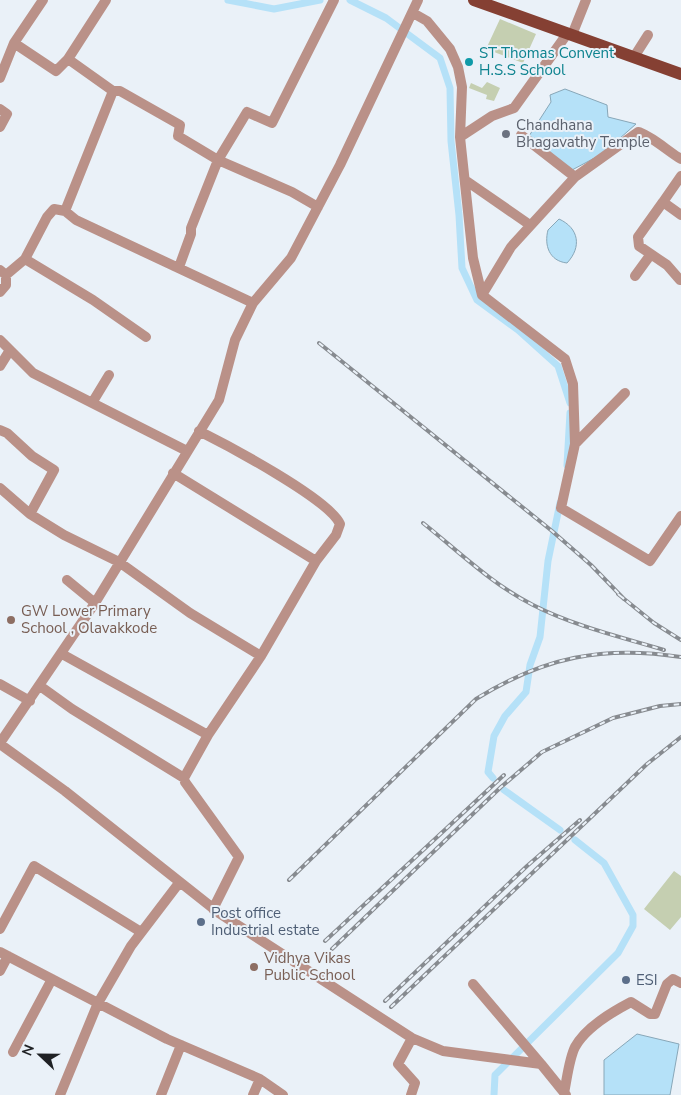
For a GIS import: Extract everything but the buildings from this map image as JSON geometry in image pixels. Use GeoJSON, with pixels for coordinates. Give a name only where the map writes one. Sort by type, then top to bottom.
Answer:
{"type":"FeatureCollection","features":[{"type":"Feature","properties":{"kind":"main road"},"geometry":{"type":"LineString","coordinates":[[474,0],[681,74]]}},
{"type":"Feature","properties":{"kind":"street"},"geometry":{"type":"LineString","coordinates":[[1,72],[14,43],[43,0]]}},
{"type":"Feature","properties":{"kind":"street"},"geometry":{"type":"LineString","coordinates":[[14,43],[56,71],[68,59],[106,0]]}},
{"type":"Feature","properties":{"kind":"street"},"geometry":{"type":"LineString","coordinates":[[418,0],[400,40],[291,258],[253,303],[235,340],[219,400],[95,603],[0,744],[79,802],[213,909],[412,1038],[443,1051],[541,1064]]}},
{"type":"Feature","properties":{"kind":"street"},"geometry":{"type":"LineString","coordinates":[[460,137],[492,116],[514,108],[569,34],[586,0]]}},
{"type":"Feature","properties":{"kind":"street"},"geometry":{"type":"LineString","coordinates":[[179,267],[191,234],[191,228],[218,160],[246,112],[272,123],[333,1]]}},
{"type":"Feature","properties":{"kind":"street"},"geometry":{"type":"LineString","coordinates":[[413,13],[427,21],[450,49],[458,67],[462,87],[460,137],[464,180],[473,258],[482,295],[565,359],[573,384],[575,444],[561,508],[650,562],[681,516]]}},
{"type":"Feature","properties":{"kind":"street"},"geometry":{"type":"LineString","coordinates":[[634,57],[648,35]]}},
{"type":"Feature","properties":{"kind":"street"},"geometry":{"type":"LineString","coordinates":[[68,59],[113,91],[120,91],[180,125],[178,136],[218,160],[292,192],[318,206]]}},
{"type":"Feature","properties":{"kind":"street"},"geometry":{"type":"LineString","coordinates":[[65,212],[113,91]]}},
{"type":"Feature","properties":{"kind":"street"},"geometry":{"type":"LineString","coordinates":[[0,109],[7,114],[0,127]]}},
{"type":"Feature","properties":{"kind":"street"},"geometry":{"type":"LineString","coordinates":[[482,295],[511,247],[575,177],[638,132],[645,133],[663,148],[681,159]]}},
{"type":"Feature","properties":{"kind":"street"},"geometry":{"type":"LineString","coordinates":[[521,135],[575,177]]}},
{"type":"Feature","properties":{"kind":"street"},"geometry":{"type":"LineString","coordinates":[[680,280],[667,265],[639,246],[638,237],[681,176]]}},
{"type":"Feature","properties":{"kind":"street"},"geometry":{"type":"LineString","coordinates":[[464,180],[530,226]]}},
{"type":"Feature","properties":{"kind":"street"},"geometry":{"type":"LineString","coordinates":[[663,202],[681,215]]}},
{"type":"Feature","properties":{"kind":"street"},"geometry":{"type":"LineString","coordinates":[[0,292],[6,285],[3,273],[25,259],[52,209],[65,212],[76,220],[253,303]]}},
{"type":"Feature","properties":{"kind":"street"},"geometry":{"type":"LineString","coordinates":[[635,276],[651,254]]}},
{"type":"Feature","properties":{"kind":"street"},"geometry":{"type":"LineString","coordinates":[[25,259],[93,300],[146,337]]}},
{"type":"Feature","properties":{"kind":"street"},"geometry":{"type":"LineString","coordinates":[[0,340],[33,373],[187,452]]}},
{"type":"Feature","properties":{"kind":"street"},"geometry":{"type":"LineString","coordinates":[[0,366],[10,350]]}},
{"type":"Feature","properties":{"kind":"street"},"geometry":{"type":"LineString","coordinates":[[92,403],[109,375]]}},
{"type":"Feature","properties":{"kind":"street"},"geometry":{"type":"LineString","coordinates":[[575,444],[625,393]]}},
{"type":"Feature","properties":{"kind":"street"},"geometry":{"type":"LineString","coordinates":[[0,430],[7,433],[32,456],[54,470],[30,514]]}},
{"type":"Feature","properties":{"kind":"street"},"geometry":{"type":"LineString","coordinates":[[184,778],[208,735],[261,656],[316,561],[336,535],[340,524],[337,518],[263,464],[199,431]]}},
{"type":"Feature","properties":{"kind":"street"},"geometry":{"type":"LineString","coordinates":[[173,474],[316,561]]}},
{"type":"Feature","properties":{"kind":"street"},"geometry":{"type":"LineString","coordinates":[[0,488],[30,514],[64,535],[119,562],[190,613],[261,656]]}},
{"type":"Feature","properties":{"kind":"street"},"geometry":{"type":"LineString","coordinates":[[67,580],[95,603]]}},
{"type":"Feature","properties":{"kind":"street"},"geometry":{"type":"LineString","coordinates":[[62,654],[208,735]]}},
{"type":"Feature","properties":{"kind":"street"},"geometry":{"type":"LineString","coordinates":[[0,684],[30,701]]}},
{"type":"Feature","properties":{"kind":"street"},"geometry":{"type":"LineString","coordinates":[[40,686],[184,778],[239,857],[213,909]]}},
{"type":"Feature","properties":{"kind":"street"},"geometry":{"type":"LineString","coordinates":[[0,929],[34,866],[141,932]]}},
{"type":"Feature","properties":{"kind":"street"},"geometry":{"type":"LineString","coordinates":[[60,1095],[98,1003],[141,932],[179,883]]}},
{"type":"Feature","properties":{"kind":"street"},"geometry":{"type":"LineString","coordinates":[[0,971],[4,954],[181,1045],[260,1079],[283,1095]]}},
{"type":"Feature","properties":{"kind":"street"},"geometry":{"type":"LineString","coordinates":[[565,1094],[575,1047],[585,1036],[614,1011],[631,1002],[650,1014],[655,1014],[667,984],[673,979],[681,983]]}},
{"type":"Feature","properties":{"kind":"street"},"geometry":{"type":"LineString","coordinates":[[13,1052],[52,980]]}},
{"type":"Feature","properties":{"kind":"street"},"geometry":{"type":"LineString","coordinates":[[473,984],[565,1094]]}},
{"type":"Feature","properties":{"kind":"street"},"geometry":{"type":"LineString","coordinates":[[411,1095],[416,1083],[398,1064],[412,1038]]}},
{"type":"Feature","properties":{"kind":"street"},"geometry":{"type":"LineString","coordinates":[[161,1095],[181,1045]]}},
{"type":"Feature","properties":{"kind":"street"},"geometry":{"type":"LineString","coordinates":[[253,1095],[260,1079]]}},
{"type":"Feature","properties":{"kind":"green space"},"geometry":{"type":"Polygon","coordinates":[[[500,19],[536,34],[523,63],[486,49],[500,19]]]}},
{"type":"Feature","properties":{"kind":"green space"},"geometry":{"type":"Polygon","coordinates":[[[487,82],[500,88],[494,101],[486,99],[487,95],[469,88],[471,83],[482,88],[487,82]]]}},
{"type":"Feature","properties":{"kind":"green space"},"geometry":{"type":"Polygon","coordinates":[[[674,871],[681,876],[681,917],[670,930],[644,909],[674,871]]]}},
{"type":"Feature","properties":{"kind":"water"},"geometry":{"type":"Polygon","coordinates":[[[565,89],[607,105],[608,117],[636,124],[602,154],[572,170],[529,136],[551,102],[550,95],[565,89]]]}},
{"type":"Feature","properties":{"kind":"water"},"geometry":{"type":"Polygon","coordinates":[[[559,219],[571,227],[576,238],[575,251],[567,263],[561,262],[552,256],[548,247],[548,230],[559,219]]]}},
{"type":"Feature","properties":{"kind":"water"},"geometry":{"type":"Polygon","coordinates":[[[637,1034],[679,1044],[670,1095],[604,1095],[604,1060],[637,1034]]]}},
{"type":"Feature","properties":{"kind":"waterway"},"geometry":{"type":"LineString","coordinates":[[228,0],[274,9],[320,0]]}},
{"type":"Feature","properties":{"kind":"waterway"},"geometry":{"type":"LineString","coordinates":[[350,0],[386,18],[440,58],[450,88],[451,141],[459,215],[462,268],[477,300],[518,330],[558,366],[570,403]]}},
{"type":"Feature","properties":{"kind":"waterway"},"geometry":{"type":"LineString","coordinates":[[567,465],[570,413]]}},
{"type":"Feature","properties":{"kind":"waterway"},"geometry":{"type":"LineString","coordinates":[[493,778],[488,772],[494,736],[505,716],[526,692],[530,665],[540,637],[548,561],[560,503]]}},
{"type":"Feature","properties":{"kind":"waterway"},"geometry":{"type":"LineString","coordinates":[[504,790],[560,830]]}},
{"type":"Feature","properties":{"kind":"waterway"},"geometry":{"type":"LineString","coordinates":[[494,1095],[495,1075],[618,953],[633,926],[633,915],[604,863],[575,840]]}},
{"type":"Feature","properties":{"kind":"railway"},"geometry":{"type":"LineString","coordinates":[[319,343],[552,531],[591,565],[624,599]]}},
{"type":"Feature","properties":{"kind":"railway"},"geometry":{"type":"LineString","coordinates":[[423,523],[490,578],[533,605],[581,625],[664,650]]}},
{"type":"Feature","properties":{"kind":"railway"},"geometry":{"type":"LineString","coordinates":[[618,594],[654,623],[681,640]]}},
{"type":"Feature","properties":{"kind":"railway"},"geometry":{"type":"LineString","coordinates":[[289,880],[476,699],[526,673],[550,664],[575,658],[600,654],[626,653],[681,657]]}},
{"type":"Feature","properties":{"kind":"railway"},"geometry":{"type":"LineString","coordinates":[[332,949],[501,787],[542,752],[613,718],[660,706],[681,704]]}},
{"type":"Feature","properties":{"kind":"railway"},"geometry":{"type":"LineString","coordinates":[[391,1007],[647,764],[681,737]]}},
{"type":"Feature","properties":{"kind":"railway"},"geometry":{"type":"LineString","coordinates":[[325,941],[504,775]]}},
{"type":"Feature","properties":{"kind":"railway"},"geometry":{"type":"LineString","coordinates":[[385,1001],[527,866],[580,820]]}},
{"type":"Feature","properties":{"kind":"place","name":"ST Thomas Convent H.S.S School"},"geometry":{"type":"Point","coordinates":[469,62]}},
{"type":"Feature","properties":{"kind":"place","name":"Chandhana Bhagavathy Temple"},"geometry":{"type":"Point","coordinates":[506,134]}},
{"type":"Feature","properties":{"kind":"place","name":"GW Lower Primary School , Olavakkode"},"geometry":{"type":"Point","coordinates":[11,620]}},
{"type":"Feature","properties":{"kind":"place","name":"Post office Industrial estate"},"geometry":{"type":"Point","coordinates":[201,922]}},
{"type":"Feature","properties":{"kind":"place","name":"Vidhya Vikas Public School"},"geometry":{"type":"Point","coordinates":[254,967]}},
{"type":"Feature","properties":{"kind":"place","name":"ESI"},"geometry":{"type":"Point","coordinates":[626,980]}}]}
